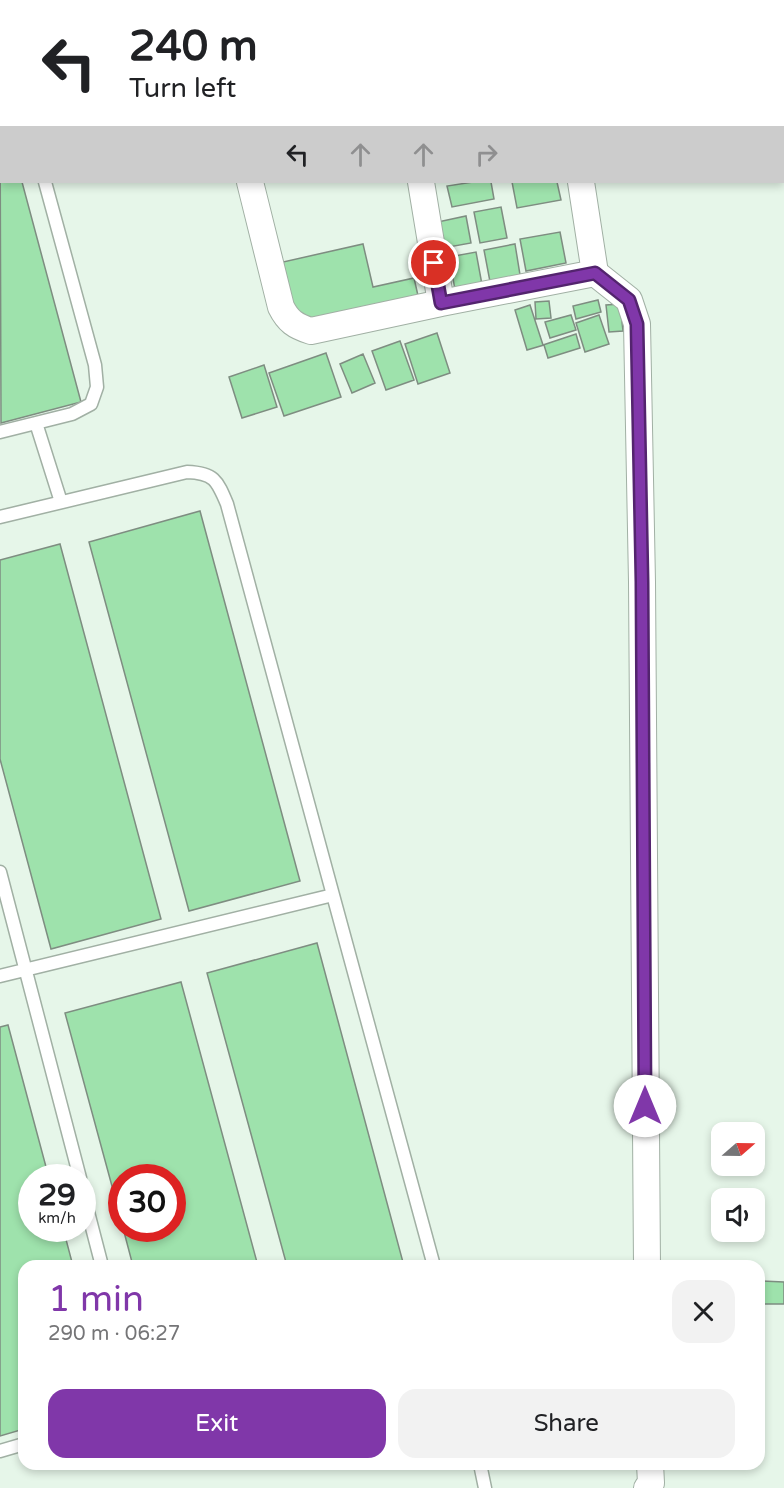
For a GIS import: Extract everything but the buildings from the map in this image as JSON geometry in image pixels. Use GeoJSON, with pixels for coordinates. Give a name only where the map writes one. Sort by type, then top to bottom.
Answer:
{"type":"FeatureCollection","features":[{"type":"Feature","properties":{"kind":"street"},"geometry":{"type":"LineString","coordinates":[[250,183],[281,307],[288,320],[298,327],[311,331],[595,273]]}},
{"type":"Feature","properties":{"kind":"street"},"geometry":{"type":"LineString","coordinates":[[421,183],[441,303]]}},
{"type":"Feature","properties":{"kind":"street"},"geometry":{"type":"LineString","coordinates":[[581,183],[595,273],[629,300],[637,324],[642,582],[647,1260]]}},
{"type":"Feature","properties":{"kind":"street"},"geometry":{"type":"LineString","coordinates":[[646,1488],[651,1483],[650,1470]]}},
{"type":"Feature","properties":{"kind":"lane"},"geometry":{"type":"LineString","coordinates":[[0,432],[72,414],[90,404],[97,387],[95,365],[45,183]]}},
{"type":"Feature","properties":{"kind":"lane"},"geometry":{"type":"LineString","coordinates":[[36,423],[61,502]]}},
{"type":"Feature","properties":{"kind":"lane"},"geometry":{"type":"LineString","coordinates":[[0,517],[187,472],[206,472],[219,483],[227,504],[432,1260]]}},
{"type":"Feature","properties":{"kind":"lane"},"geometry":{"type":"LineString","coordinates":[[0,872],[76,1164]]}},
{"type":"Feature","properties":{"kind":"lane"},"geometry":{"type":"LineString","coordinates":[[0,976],[333,895]]}},
{"type":"Feature","properties":{"kind":"lane"},"geometry":{"type":"LineString","coordinates":[[96,1242],[100,1260]]}},
{"type":"Feature","properties":{"kind":"lane"},"geometry":{"type":"LineString","coordinates":[[0,1451],[18,1446]]}},
{"type":"Feature","properties":{"kind":"lane"},"geometry":{"type":"LineString","coordinates":[[481,1470],[485,1488]]}},
{"type":"Feature","properties":{"kind":"route"},"geometry":{"type":"LineString","coordinates":[[434,263],[441,303],[595,273],[629,300],[637,324],[642,582],[645,1106]]}}]}
